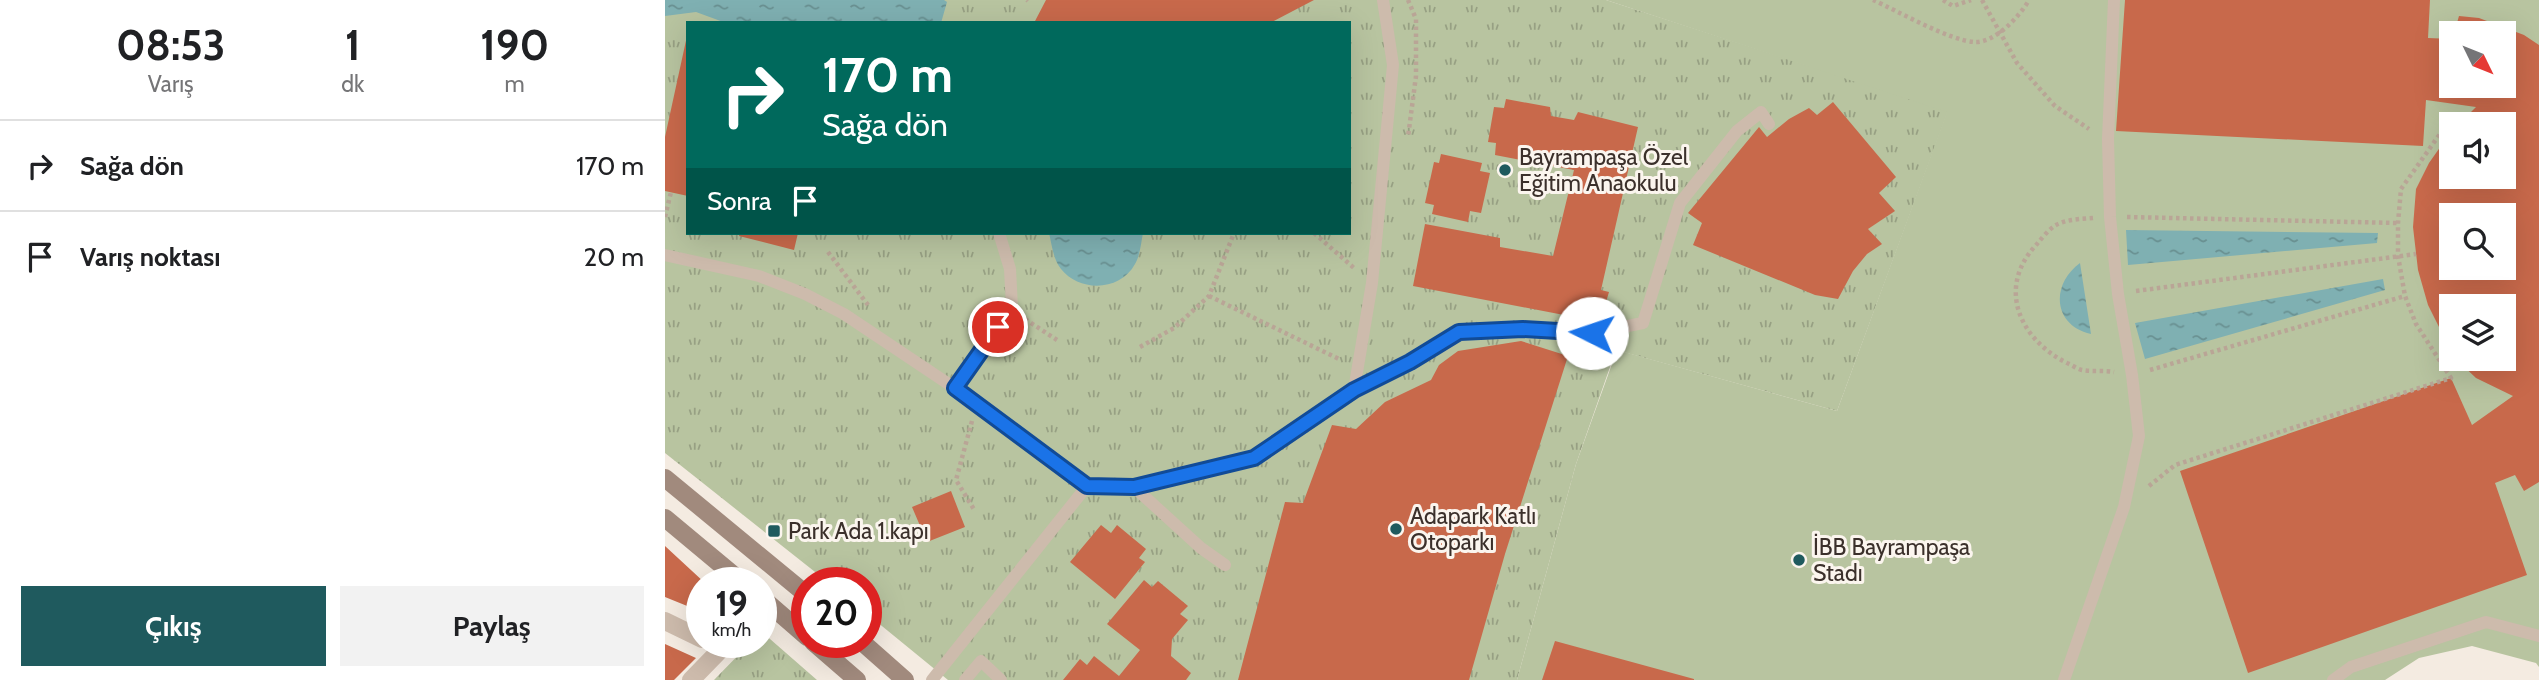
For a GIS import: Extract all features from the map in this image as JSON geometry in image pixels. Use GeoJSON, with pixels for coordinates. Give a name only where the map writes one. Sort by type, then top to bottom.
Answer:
{"type":"FeatureCollection","features":[{"type":"Feature","properties":{"kind":"main road"},"geometry":{"type":"LineString","coordinates":[[665,478],[791,582]]}},
{"type":"Feature","properties":{"kind":"main road"},"geometry":{"type":"LineString","coordinates":[[665,518],[724,567]]}},
{"type":"Feature","properties":{"kind":"main road"},"geometry":{"type":"LineString","coordinates":[[777,614],[791,625]]}},
{"type":"Feature","properties":{"kind":"main road"},"geometry":{"type":"LineString","coordinates":[[832,658],[857,680]]}},
{"type":"Feature","properties":{"kind":"main road"},"geometry":{"type":"LineString","coordinates":[[880,658],[905,680]]}},
{"type":"Feature","properties":{"kind":"street"},"geometry":{"type":"LineString","coordinates":[[665,621],[686,631]]}},
{"type":"Feature","properties":{"kind":"street"},"geometry":{"type":"LineString","coordinates":[[691,680],[708,658]]}},
{"type":"Feature","properties":{"kind":"lane"},"geometry":{"type":"LineString","coordinates":[[1354,390],[1371,283],[1393,65],[1383,0]]}},
{"type":"Feature","properties":{"kind":"lane"},"geometry":{"type":"LineString","coordinates":[[2064,680],[2124,506],[2139,436],[2118,294],[2110,217],[2108,139],[2114,0]]}},
{"type":"Feature","properties":{"kind":"lane"},"geometry":{"type":"LineString","coordinates":[[665,255],[759,276],[805,294],[844,314],[955,388],[1087,486],[1134,487],[1254,458],[1354,390],[1410,362],[1459,332],[1523,329],[1592,333],[1643,323],[1680,203],[1737,131],[1761,112],[1769,124]]}},
{"type":"Feature","properties":{"kind":"lane"},"geometry":{"type":"LineString","coordinates":[[955,388],[1012,307],[1010,269],[1001,238]]}},
{"type":"Feature","properties":{"kind":"lane"},"geometry":{"type":"LineString","coordinates":[[932,680],[1087,486]]}},
{"type":"Feature","properties":{"kind":"lane"},"geometry":{"type":"LineString","coordinates":[[1134,487],[1201,548],[1225,565]]}},
{"type":"Feature","properties":{"kind":"lane"},"geometry":{"type":"LineString","coordinates":[[2333,680],[2351,667],[2486,622],[2539,636]]}},
{"type":"Feature","properties":{"kind":"lane"},"geometry":{"type":"LineString","coordinates":[[965,680],[981,661],[1000,680]]}},
{"type":"Feature","properties":{"kind":"path"},"geometry":{"type":"LineString","coordinates":[[1873,0],[1954,37],[1977,43],[1999,33],[2022,13],[2029,0]]}},
{"type":"Feature","properties":{"kind":"path"},"geometry":{"type":"LineString","coordinates":[[1943,0],[1953,6],[1971,0]]}},
{"type":"Feature","properties":{"kind":"path"},"geometry":{"type":"LineString","coordinates":[[1982,0],[2017,63],[2055,106],[2108,139]]}},
{"type":"Feature","properties":{"kind":"path"},"geometry":{"type":"LineString","coordinates":[[2124,506],[2175,465],[2451,378],[2416,324],[2405,296],[2398,256],[2401,188],[2439,135]]}},
{"type":"Feature","properties":{"kind":"path"},"geometry":{"type":"LineString","coordinates":[[665,217],[671,192]]}},
{"type":"Feature","properties":{"kind":"path"},"geometry":{"type":"LineString","coordinates":[[2398,223],[2110,217],[2083,219],[2056,225],[2031,250],[2016,282],[2015,296],[2026,329],[2043,348],[2082,370],[2132,375],[2405,296]]}},
{"type":"Feature","properties":{"kind":"path"},"geometry":{"type":"LineString","coordinates":[[1140,347],[1174,328],[1209,296],[1233,235]]}},
{"type":"Feature","properties":{"kind":"path"},"geometry":{"type":"LineString","coordinates":[[1316,235],[1371,283]]}},
{"type":"Feature","properties":{"kind":"path"},"geometry":{"type":"LineString","coordinates":[[2118,294],[2416,254]]}},
{"type":"Feature","properties":{"kind":"path"},"geometry":{"type":"LineString","coordinates":[[1209,296],[1358,368]]}},
{"type":"Feature","properties":{"kind":"path"},"geometry":{"type":"LineString","coordinates":[[1012,307],[1029,323],[1057,340]]}},
{"type":"Feature","properties":{"kind":"path"},"geometry":{"type":"LineString","coordinates":[[975,511],[956,480],[977,403]]}},
{"type":"Feature","properties":{"kind":"green space"},"geometry":{"type":"Polygon","coordinates":[[[665,0],[1606,0],[1948,111],[1837,411],[1616,350],[1576,464],[1517,680],[948,680],[882,626],[882,567],[809,567],[665,453],[665,0]]]}},
{"type":"Feature","properties":{"kind":"green space"},"geometry":{"type":"Polygon","coordinates":[[[1606,0],[2539,0],[2539,667],[2536,663],[2472,646],[2419,658],[2385,680],[1517,680],[1576,464],[1617,350],[1837,411],[1947,112],[1606,0]]]}},
{"type":"Feature","properties":{"kind":"green space"},"geometry":{"type":"Polygon","coordinates":[[[777,645],[817,680],[714,680],[735,658],[777,658],[777,645]]]}},
{"type":"Feature","properties":{"kind":"water"},"geometry":{"type":"Polygon","coordinates":[[[665,0],[947,2],[942,21],[721,21],[696,12],[665,16],[665,0]]]}},
{"type":"Feature","properties":{"kind":"water"},"geometry":{"type":"Polygon","coordinates":[[[2126,230],[2378,233],[2377,243],[2128,265],[2126,230]]]}},
{"type":"Feature","properties":{"kind":"water"},"geometry":{"type":"Polygon","coordinates":[[[1049,235],[1143,235],[1135,264],[1120,280],[1110,284],[1099,286],[1078,282],[1061,269],[1054,256],[1049,235]]]}},
{"type":"Feature","properties":{"kind":"water"},"geometry":{"type":"Polygon","coordinates":[[[2080,263],[2091,334],[2069,322],[2060,303],[2064,282],[2080,263]]]}},
{"type":"Feature","properties":{"kind":"water"},"geometry":{"type":"Polygon","coordinates":[[[2383,279],[2385,290],[2145,359],[2135,323],[2383,279]]]}},
{"type":"Feature","properties":{"kind":"building"},"geometry":{"type":"Polygon","coordinates":[[[1046,0],[1314,0],[1274,21],[1035,21],[1046,0]]]}},
{"type":"Feature","properties":{"kind":"building"},"geometry":{"type":"Polygon","coordinates":[[[2125,0],[2430,0],[2428,38],[2439,38],[2439,98],[2517,98],[2517,32],[2539,45],[2539,482],[2524,491],[2515,475],[2495,483],[2527,575],[2248,673],[2180,471],[2451,378],[2472,425],[2513,396],[2476,378],[2469,371],[2516,371],[2516,294],[2439,294],[2439,327],[2428,305],[2418,270],[2413,227],[2416,189],[2439,149],[2439,189],[2516,189],[2516,112],[2471,112],[2476,107],[2426,100],[2423,146],[2116,131],[2125,0]]]}},
{"type":"Feature","properties":{"kind":"building"},"geometry":{"type":"Polygon","coordinates":[[[2459,16],[2487,21],[2458,21],[2459,16]]]}},
{"type":"Feature","properties":{"kind":"building"},"geometry":{"type":"Polygon","coordinates":[[[686,41],[686,196],[665,191],[665,137],[686,41]]]}},
{"type":"Feature","properties":{"kind":"building"},"geometry":{"type":"Polygon","coordinates":[[[1506,99],[1550,107],[1551,116],[1574,120],[1578,112],[1638,127],[1601,290],[1609,292],[1600,322],[1413,286],[1425,224],[1500,238],[1500,247],[1553,256],[1574,170],[1495,155],[1496,143],[1488,142],[1494,107],[1504,108],[1506,99]]]}},
{"type":"Feature","properties":{"kind":"building"},"geometry":{"type":"Polygon","coordinates":[[[1833,102],[1896,177],[1879,193],[1895,211],[1868,229],[1882,244],[1867,254],[1853,271],[1838,299],[1815,295],[1693,245],[1702,223],[1688,213],[1759,127],[1767,137],[1789,119],[1809,108],[1817,115],[1833,102]]]}},
{"type":"Feature","properties":{"kind":"building"},"geometry":{"type":"Polygon","coordinates":[[[1441,154],[1482,163],[1480,171],[1490,173],[1481,213],[1470,211],[1468,222],[1432,214],[1434,205],[1425,203],[1434,162],[1439,163],[1441,154]]]}},
{"type":"Feature","properties":{"kind":"building"},"geometry":{"type":"Polygon","coordinates":[[[739,235],[798,235],[794,250],[739,235]]]}},
{"type":"Feature","properties":{"kind":"building","name":"Adapark Katlı Otoparkı"},"geometry":{"type":"Polygon","coordinates":[[[1521,341],[1568,356],[1505,554],[1469,680],[1238,680],[1285,502],[1303,503],[1332,425],[1356,429],[1385,402],[1431,380],[1439,365],[1458,351],[1521,341]]]}},
{"type":"Feature","properties":{"kind":"building"},"geometry":{"type":"Polygon","coordinates":[[[951,491],[965,527],[927,542],[912,507],[951,491]]]}},
{"type":"Feature","properties":{"kind":"building"},"geometry":{"type":"Polygon","coordinates":[[[1101,525],[1111,533],[1117,525],[1146,549],[1139,558],[1145,562],[1115,599],[1070,562],[1101,525]]]}},
{"type":"Feature","properties":{"kind":"building"},"geometry":{"type":"Polygon","coordinates":[[[665,546],[688,567],[686,606],[665,597],[665,546]]]}},
{"type":"Feature","properties":{"kind":"building"},"geometry":{"type":"Polygon","coordinates":[[[1144,580],[1152,587],[1158,581],[1188,606],[1180,614],[1188,620],[1172,639],[1171,656],[1191,673],[1186,680],[1063,680],[1080,659],[1087,665],[1094,656],[1119,676],[1140,650],[1107,624],[1144,580]]]}},
{"type":"Feature","properties":{"kind":"building"},"geometry":{"type":"Polygon","coordinates":[[[1555,641],[1694,679],[1694,680],[1542,680],[1555,641]]]}},
{"type":"Feature","properties":{"kind":"building"},"geometry":{"type":"Polygon","coordinates":[[[665,644],[686,653],[686,658],[696,658],[674,680],[665,680],[665,644]]]}},
{"type":"Feature","properties":{"kind":"place","name":"Bayrampaşa Özel Eğitim Anaokulu"},"geometry":{"type":"Point","coordinates":[1505,170]}},
{"type":"Feature","properties":{"kind":"place","name":"Adapark Katlı Otoparkı"},"geometry":{"type":"Point","coordinates":[1396,529]}},
{"type":"Feature","properties":{"kind":"place","name":"Park Ada 1.kapı"},"geometry":{"type":"Point","coordinates":[774,531]}},
{"type":"Feature","properties":{"kind":"place","name":"İBB Bayrampaşa Stadı"},"geometry":{"type":"Point","coordinates":[1799,560]}},
{"type":"Feature","properties":{"kind":"route"},"geometry":{"type":"LineString","coordinates":[[998,327],[955,388],[1087,486],[1134,487],[1254,458],[1354,390],[1410,362],[1459,332],[1523,329],[1592,333]]}}]}
